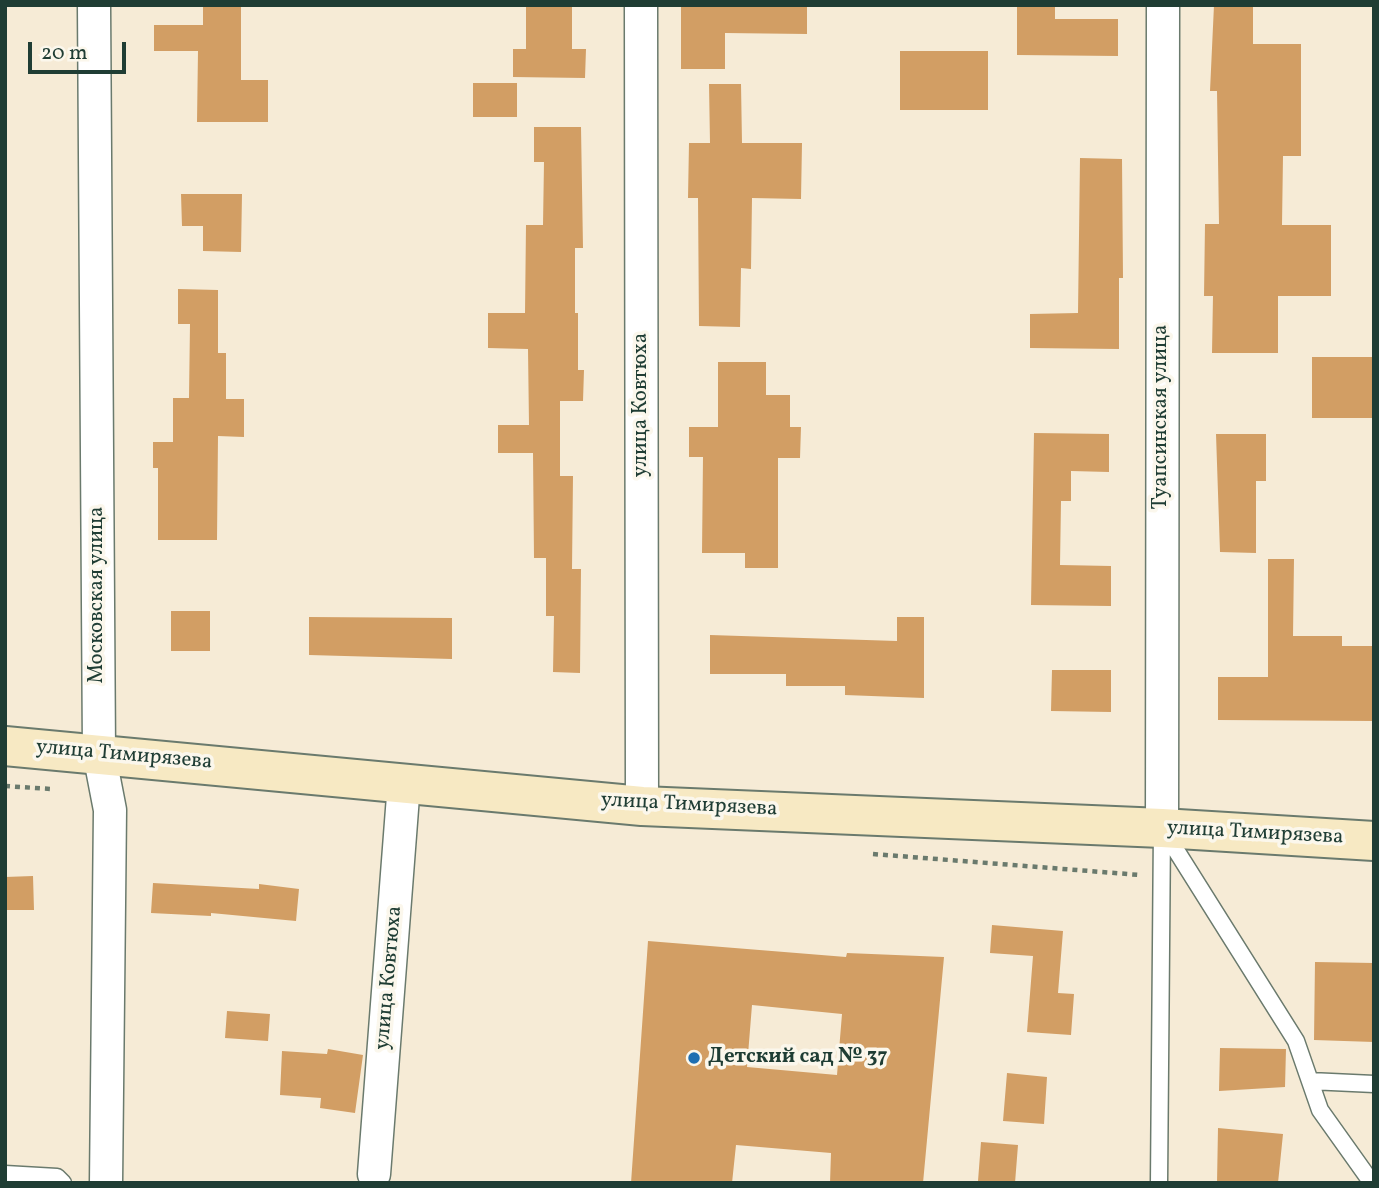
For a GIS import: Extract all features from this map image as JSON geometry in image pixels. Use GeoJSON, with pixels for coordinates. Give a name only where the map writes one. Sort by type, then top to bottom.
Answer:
{"type":"FeatureCollection","features":[{"type":"Feature","properties":{"kind":"street","name":"Московская улица"},"geometry":{"type":"LineString","coordinates":[[94,5],[99,753],[110,810],[106,1183]]}},
{"type":"Feature","properties":{"kind":"street","name":"улица Ковтюха"},"geometry":{"type":"LineString","coordinates":[[641,5],[642,806]]}},
{"type":"Feature","properties":{"kind":"street","name":"Туапсинская улица"},"geometry":{"type":"LineString","coordinates":[[1162,828],[1163,5]]}},
{"type":"Feature","properties":{"kind":"street","name":"улица Тимирязева"},"geometry":{"type":"LineString","coordinates":[[5,746],[642,806],[1162,828],[1374,841]]}},
{"type":"Feature","properties":{"kind":"street","name":"улица Ковтюха"},"geometry":{"type":"LineString","coordinates":[[374,1174],[404,783]]}},
{"type":"Feature","properties":{"kind":"lane"},"geometry":{"type":"LineString","coordinates":[[1162,828],[1296,1041],[1320,1110],[1372,1183]]}},
{"type":"Feature","properties":{"kind":"lane"},"geometry":{"type":"LineString","coordinates":[[1160,1183],[1162,828]]}},
{"type":"Feature","properties":{"kind":"lane"},"geometry":{"type":"LineString","coordinates":[[1310,1081],[1374,1084]]}},
{"type":"Feature","properties":{"kind":"lane"},"geometry":{"type":"LineString","coordinates":[[5,1174],[57,1177],[63,1183]]}},
{"type":"Feature","properties":{"kind":"building"},"geometry":{"type":"Polygon","coordinates":[[[203,5],[241,5],[241,80],[268,80],[268,122],[197,122],[198,51],[154,51],[154,25],[203,25],[203,5]]]}},
{"type":"Feature","properties":{"kind":"building"},"geometry":{"type":"Polygon","coordinates":[[[526,5],[572,5],[572,49],[586,49],[585,78],[513,77],[513,49],[526,49],[526,5]]]}},
{"type":"Feature","properties":{"kind":"building"},"geometry":{"type":"Polygon","coordinates":[[[681,5],[807,5],[807,34],[725,33],[725,69],[681,69],[681,5]]]}},
{"type":"Feature","properties":{"kind":"building"},"geometry":{"type":"Polygon","coordinates":[[[1017,5],[1055,5],[1055,19],[1118,19],[1118,56],[1017,55],[1017,5]]]}},
{"type":"Feature","properties":{"kind":"building"},"geometry":{"type":"Polygon","coordinates":[[[1214,5],[1253,5],[1253,44],[1301,44],[1301,156],[1283,156],[1282,225],[1331,225],[1331,296],[1278,296],[1278,353],[1212,353],[1213,296],[1204,296],[1205,224],[1219,224],[1217,91],[1210,91],[1214,5]]]}},
{"type":"Feature","properties":{"kind":"building"},"geometry":{"type":"Polygon","coordinates":[[[900,51],[988,51],[988,110],[900,110],[900,51]]]}},
{"type":"Feature","properties":{"kind":"building"},"geometry":{"type":"Polygon","coordinates":[[[473,83],[517,83],[517,117],[473,117],[473,83]]]}},
{"type":"Feature","properties":{"kind":"building"},"geometry":{"type":"Polygon","coordinates":[[[709,84],[741,84],[742,143],[802,143],[801,199],[752,198],[751,269],[741,268],[740,327],[699,326],[698,198],[688,198],[689,143],[710,143],[709,84]]]}},
{"type":"Feature","properties":{"kind":"building"},"geometry":{"type":"Polygon","coordinates":[[[534,127],[581,127],[583,248],[575,248],[575,313],[578,313],[578,370],[584,370],[583,401],[560,401],[560,476],[573,476],[572,569],[581,569],[580,673],[553,672],[554,616],[546,616],[546,558],[534,558],[533,453],[498,453],[498,425],[529,425],[528,349],[488,348],[488,313],[525,313],[526,225],[543,225],[544,162],[534,162],[534,127]]]}},
{"type":"Feature","properties":{"kind":"building"},"geometry":{"type":"Polygon","coordinates":[[[1080,158],[1122,159],[1123,278],[1119,278],[1119,349],[1030,348],[1030,314],[1078,313],[1080,158]]]}},
{"type":"Feature","properties":{"kind":"building"},"geometry":{"type":"Polygon","coordinates":[[[181,194],[242,194],[241,252],[203,251],[203,226],[182,226],[181,194]]]}},
{"type":"Feature","properties":{"kind":"building"},"geometry":{"type":"Polygon","coordinates":[[[178,289],[218,290],[218,353],[226,353],[226,399],[244,399],[244,437],[218,436],[217,540],[158,540],[158,468],[153,468],[153,442],[173,442],[173,398],[189,398],[190,324],[178,324],[178,289]]]}},
{"type":"Feature","properties":{"kind":"building"},"geometry":{"type":"Polygon","coordinates":[[[1312,357],[1374,357],[1374,418],[1312,418],[1312,357]]]}},
{"type":"Feature","properties":{"kind":"building"},"geometry":{"type":"Polygon","coordinates":[[[718,362],[766,362],[766,395],[790,395],[790,427],[801,427],[800,458],[778,458],[778,568],[745,568],[745,553],[702,553],[703,457],[689,457],[689,427],[718,427],[718,362]]]}},
{"type":"Feature","properties":{"kind":"building"},"geometry":{"type":"Polygon","coordinates":[[[1034,433],[1109,434],[1109,472],[1071,471],[1071,501],[1061,501],[1060,565],[1111,566],[1111,606],[1031,605],[1034,433]]]}},
{"type":"Feature","properties":{"kind":"building"},"geometry":{"type":"Polygon","coordinates":[[[1216,434],[1266,434],[1266,481],[1256,481],[1256,553],[1220,552],[1216,434]]]}},
{"type":"Feature","properties":{"kind":"building"},"geometry":{"type":"Polygon","coordinates":[[[1268,559],[1294,559],[1293,636],[1342,636],[1342,646],[1374,646],[1374,721],[1218,720],[1218,677],[1268,677],[1268,559]]]}},
{"type":"Feature","properties":{"kind":"building"},"geometry":{"type":"Polygon","coordinates":[[[171,611],[210,611],[210,651],[171,651],[171,611]]]}},
{"type":"Feature","properties":{"kind":"building"},"geometry":{"type":"Polygon","coordinates":[[[309,617],[452,618],[452,659],[309,655],[309,617]]]}},
{"type":"Feature","properties":{"kind":"building"},"geometry":{"type":"Polygon","coordinates":[[[897,617],[924,617],[924,698],[845,695],[845,686],[786,686],[786,674],[710,674],[710,635],[897,641],[897,617]]]}},
{"type":"Feature","properties":{"kind":"building"},"geometry":{"type":"Polygon","coordinates":[[[1052,670],[1111,670],[1111,712],[1051,711],[1052,670]]]}},
{"type":"Feature","properties":{"kind":"building"},"geometry":{"type":"Polygon","coordinates":[[[33,876],[34,910],[6,910],[5,877],[33,876]]]}},
{"type":"Feature","properties":{"kind":"building"},"geometry":{"type":"Polygon","coordinates":[[[153,883],[259,889],[259,884],[299,889],[296,921],[211,913],[211,916],[151,913],[153,883]]]}},
{"type":"Feature","properties":{"kind":"building"},"geometry":{"type":"Polygon","coordinates":[[[992,925],[1063,931],[1058,993],[1074,994],[1071,1035],[1027,1032],[1033,956],[990,953],[992,925]]]}},
{"type":"Feature","properties":{"kind":"building","name":"Детский сад № 37"},"geometry":{"type":"Polygon","coordinates":[[[648,941],[846,957],[847,953],[944,957],[923,1183],[830,1183],[831,1153],[736,1145],[732,1183],[631,1183],[648,941]],[[752,1005],[747,1067],[837,1075],[842,1014],[752,1005]]]}},
{"type":"Feature","properties":{"kind":"building"},"geometry":{"type":"Polygon","coordinates":[[[1315,962],[1374,963],[1374,1042],[1314,1040],[1315,962]]]}},
{"type":"Feature","properties":{"kind":"building"},"geometry":{"type":"Polygon","coordinates":[[[227,1011],[270,1014],[268,1041],[225,1038],[227,1011]]]}},
{"type":"Feature","properties":{"kind":"building"},"geometry":{"type":"Polygon","coordinates":[[[1220,1048],[1286,1049],[1285,1087],[1219,1091],[1220,1048]]]}},
{"type":"Feature","properties":{"kind":"building"},"geometry":{"type":"Polygon","coordinates":[[[328,1049],[363,1055],[355,1113],[320,1108],[321,1098],[280,1095],[282,1051],[327,1054],[328,1049]]]}},
{"type":"Feature","properties":{"kind":"building"},"geometry":{"type":"Polygon","coordinates":[[[1007,1073],[1047,1077],[1044,1124],[1003,1121],[1007,1073]]]}},
{"type":"Feature","properties":{"kind":"building"},"geometry":{"type":"Polygon","coordinates":[[[1218,1128],[1283,1134],[1278,1183],[1217,1183],[1218,1128]]]}},
{"type":"Feature","properties":{"kind":"building"},"geometry":{"type":"Polygon","coordinates":[[[981,1142],[1018,1145],[1015,1183],[978,1181],[981,1142]]]}},
{"type":"Feature","properties":{"kind":"place","name":"Детский сад № 37"},"geometry":{"type":"Point","coordinates":[694,1058]}}]}
